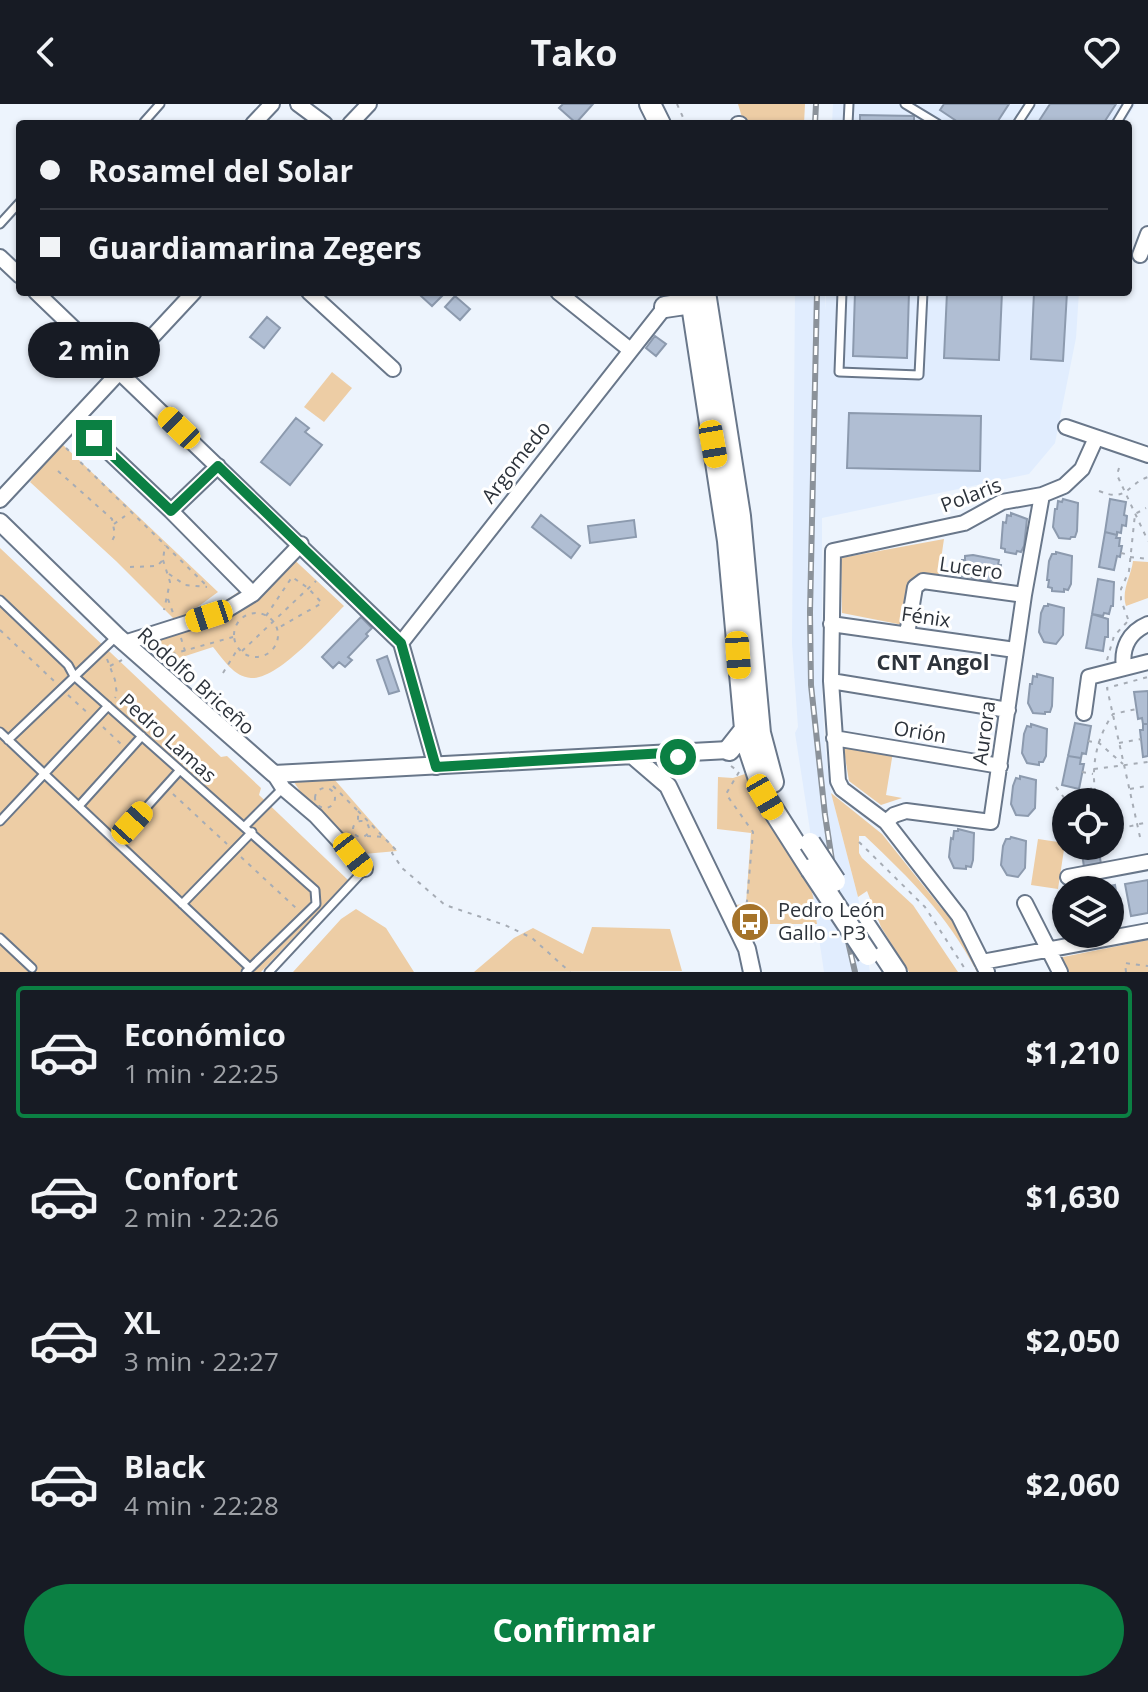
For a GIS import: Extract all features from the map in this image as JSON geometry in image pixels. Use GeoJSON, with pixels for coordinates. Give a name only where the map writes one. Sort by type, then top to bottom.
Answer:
{"type":"FeatureCollection","features":[{"type":"Feature","properties":{"kind":"main road"},"geometry":{"type":"LineString","coordinates":[[669,299],[680,304],[696,297]]}},
{"type":"Feature","properties":{"kind":"main road"},"geometry":{"type":"LineString","coordinates":[[696,297],[710,321],[742,530],[762,747],[778,792],[896,972]]}},
{"type":"Feature","properties":{"kind":"main road"},"geometry":{"type":"LineString","coordinates":[[696,297],[730,552],[745,766]]}},
{"type":"Feature","properties":{"kind":"main road"},"geometry":{"type":"LineString","coordinates":[[744,731],[729,750],[740,752],[745,766],[874,963]]}},
{"type":"Feature","properties":{"kind":"street"},"geometry":{"type":"LineString","coordinates":[[257,120],[272,104]]}},
{"type":"Feature","properties":{"kind":"street"},"geometry":{"type":"LineString","coordinates":[[298,104],[320,120]]}},
{"type":"Feature","properties":{"kind":"street"},"geometry":{"type":"LineString","coordinates":[[354,120],[369,104]]}},
{"type":"Feature","properties":{"kind":"street"},"geometry":{"type":"LineString","coordinates":[[1139,255],[1148,234]]}},
{"type":"Feature","properties":{"kind":"street"},"geometry":{"type":"LineString","coordinates":[[0,257],[16,272]]}},
{"type":"Feature","properties":{"kind":"street"},"geometry":{"type":"LineString","coordinates":[[40,296],[401,643],[436,767]]}},
{"type":"Feature","properties":{"kind":"street"},"geometry":{"type":"LineString","coordinates":[[0,500],[190,296]]}},
{"type":"Feature","properties":{"kind":"street"},"geometry":{"type":"LineString","coordinates":[[313,296],[393,369]]}},
{"type":"Feature","properties":{"kind":"street"},"geometry":{"type":"LineString","coordinates":[[563,296],[629,349]]}},
{"type":"Feature","properties":{"kind":"street","name":"Argomedo"},"geometry":{"type":"LineString","coordinates":[[401,643],[669,299]]}},
{"type":"Feature","properties":{"kind":"street"},"geometry":{"type":"LineString","coordinates":[[75,420],[253,594]]}},
{"type":"Feature","properties":{"kind":"street"},"geometry":{"type":"LineString","coordinates":[[1066,427],[1148,455]]}},
{"type":"Feature","properties":{"kind":"street","name":"Polaris"},"geometry":{"type":"LineString","coordinates":[[831,624],[833,551],[964,523],[1002,502],[1042,495],[1073,480],[1082,469],[1096,438]]}},
{"type":"Feature","properties":{"kind":"street"},"geometry":{"type":"LineString","coordinates":[[171,511],[218,466]]}},
{"type":"Feature","properties":{"kind":"street","name":"Aurora"},"geometry":{"type":"LineString","coordinates":[[886,822],[906,811],[991,822],[1015,650],[1042,495]]}},
{"type":"Feature","properties":{"kind":"street","name":"Rodolfo Briceño"},"geometry":{"type":"LineString","coordinates":[[0,522],[126,644],[174,681],[316,816],[365,869]]}},
{"type":"Feature","properties":{"kind":"street"},"geometry":{"type":"LineString","coordinates":[[126,644],[225,611],[253,594],[301,544]]}},
{"type":"Feature","properties":{"kind":"street","name":"Lucero"},"geometry":{"type":"LineString","coordinates":[[907,634],[915,587],[923,581],[1024,595]]}},
{"type":"Feature","properties":{"kind":"street"},"geometry":{"type":"LineString","coordinates":[[831,624],[831,681],[838,781],[842,789],[886,822],[959,916],[985,967],[1049,950],[1148,931]]}},
{"type":"Feature","properties":{"kind":"street","name":"Fénix"},"geometry":{"type":"LineString","coordinates":[[831,624],[1015,650]]}},
{"type":"Feature","properties":{"kind":"street"},"geometry":{"type":"LineString","coordinates":[[1124,668],[1126,643],[1137,630],[1148,624]]}},
{"type":"Feature","properties":{"kind":"street"},"geometry":{"type":"LineString","coordinates":[[1084,713],[1089,677],[1148,662]]}},
{"type":"Feature","properties":{"kind":"street"},"geometry":{"type":"LineString","coordinates":[[831,681],[1008,710]]}},
{"type":"Feature","properties":{"kind":"street","name":"Orión"},"geometry":{"type":"LineString","coordinates":[[834,738],[1000,766]]}},
{"type":"Feature","properties":{"kind":"street"},"geometry":{"type":"LineString","coordinates":[[278,781],[436,767],[729,750]]}},
{"type":"Feature","properties":{"kind":"street"},"geometry":{"type":"LineString","coordinates":[[668,786],[681,752]]}},
{"type":"Feature","properties":{"kind":"street"},"geometry":{"type":"LineString","coordinates":[[633,756],[668,786],[750,955],[752,972]]}},
{"type":"Feature","properties":{"kind":"street"},"geometry":{"type":"LineString","coordinates":[[1073,876],[1148,862]]}},
{"type":"Feature","properties":{"kind":"street"},"geometry":{"type":"LineString","coordinates":[[1025,903],[1060,972]]}},
{"type":"Feature","properties":{"kind":"lane"},"geometry":{"type":"LineString","coordinates":[[146,120],[160,104]]}},
{"type":"Feature","properties":{"kind":"lane"},"geometry":{"type":"LineString","coordinates":[[248,120],[263,104]]}},
{"type":"Feature","properties":{"kind":"lane"},"geometry":{"type":"LineString","coordinates":[[905,104],[922,108]]}},
{"type":"Feature","properties":{"kind":"lane"},"geometry":{"type":"LineString","coordinates":[[0,224],[16,206]]}},
{"type":"Feature","properties":{"kind":"lane"},"geometry":{"type":"LineString","coordinates":[[842,296],[839,372],[919,375],[923,296]]}},
{"type":"Feature","properties":{"kind":"lane","name":"Pedro Lamas"},"geometry":{"type":"LineString","coordinates":[[0,600],[68,665],[74,676],[315,890],[316,904],[248,970]]}},
{"type":"Feature","properties":{"kind":"lane"},"geometry":{"type":"LineString","coordinates":[[0,615],[8,608]]}},
{"type":"Feature","properties":{"kind":"lane"},"geometry":{"type":"LineString","coordinates":[[8,740],[103,650],[126,644]]}},
{"type":"Feature","properties":{"kind":"lane"},"geometry":{"type":"LineString","coordinates":[[0,821],[108,706]]}},
{"type":"Feature","properties":{"kind":"lane"},"geometry":{"type":"LineString","coordinates":[[0,732],[248,970]]}},
{"type":"Feature","properties":{"kind":"lane"},"geometry":{"type":"LineString","coordinates":[[79,806],[142,736]]}},
{"type":"Feature","properties":{"kind":"lane"},"geometry":{"type":"LineString","coordinates":[[248,741],[253,758]]}},
{"type":"Feature","properties":{"kind":"lane"},"geometry":{"type":"LineString","coordinates":[[116,841],[180,770]]}},
{"type":"Feature","properties":{"kind":"lane"},"geometry":{"type":"LineString","coordinates":[[182,904],[248,829],[278,781]]}},
{"type":"Feature","properties":{"kind":"lane"},"geometry":{"type":"LineString","coordinates":[[269,972],[365,869]]}},
{"type":"Feature","properties":{"kind":"lane"},"geometry":{"type":"LineString","coordinates":[[0,938],[32,968]]}},
{"type":"Feature","properties":{"kind":"path"},"geometry":{"type":"LineString","coordinates":[[65,448],[208,587],[185,585],[167,573]]}},
{"type":"Feature","properties":{"kind":"path"},"geometry":{"type":"LineString","coordinates":[[1119,468],[1117,475],[1148,541]]}},
{"type":"Feature","properties":{"kind":"path"},"geometry":{"type":"LineString","coordinates":[[58,471],[112,519],[115,535],[110,545]]}},
{"type":"Feature","properties":{"kind":"path"},"geometry":{"type":"LineString","coordinates":[[1099,491],[1113,496],[1125,493],[1148,477]]}},
{"type":"Feature","properties":{"kind":"path"},"geometry":{"type":"LineString","coordinates":[[1135,514],[1146,508]]}},
{"type":"Feature","properties":{"kind":"path"},"geometry":{"type":"LineString","coordinates":[[1129,620],[1121,599],[1121,589],[1127,576],[1135,514]]}},
{"type":"Feature","properties":{"kind":"path"},"geometry":{"type":"LineString","coordinates":[[113,525],[125,516]]}},
{"type":"Feature","properties":{"kind":"path"},"geometry":{"type":"LineString","coordinates":[[1127,518],[1135,519]]}},
{"type":"Feature","properties":{"kind":"path"},"geometry":{"type":"LineString","coordinates":[[164,610],[170,582],[163,560],[165,545]]}},
{"type":"Feature","properties":{"kind":"path"},"geometry":{"type":"LineString","coordinates":[[1121,553],[1148,559]]}},
{"type":"Feature","properties":{"kind":"path"},"geometry":{"type":"LineString","coordinates":[[130,567],[157,566],[163,560]]}},
{"type":"Feature","properties":{"kind":"path"},"geometry":{"type":"LineString","coordinates":[[241,652],[328,570]]}},
{"type":"Feature","properties":{"kind":"path"},"geometry":{"type":"LineString","coordinates":[[266,616],[292,577],[322,603],[277,629]]}},
{"type":"Feature","properties":{"kind":"path"},"geometry":{"type":"LineString","coordinates":[[1115,598],[1121,599]]}},
{"type":"Feature","properties":{"kind":"path"},"geometry":{"type":"LineString","coordinates":[[251,614],[266,616],[273,620],[277,629],[276,644],[267,655],[252,657],[241,652],[234,637],[238,622],[251,614]]}},
{"type":"Feature","properties":{"kind":"path"},"geometry":{"type":"LineString","coordinates":[[1108,635],[1114,636]]}},
{"type":"Feature","properties":{"kind":"path"},"geometry":{"type":"LineString","coordinates":[[126,644],[164,657],[234,637]]}},
{"type":"Feature","properties":{"kind":"path"},"geometry":{"type":"LineString","coordinates":[[223,673],[238,648]]}},
{"type":"Feature","properties":{"kind":"path"},"geometry":{"type":"LineString","coordinates":[[103,650],[115,680],[117,695],[108,706]]}},
{"type":"Feature","properties":{"kind":"path"},"geometry":{"type":"LineString","coordinates":[[1140,837],[1107,688],[1148,677]]}},
{"type":"Feature","properties":{"kind":"path"},"geometry":{"type":"LineString","coordinates":[[1113,714],[1137,709]]}},
{"type":"Feature","properties":{"kind":"path"},"geometry":{"type":"LineString","coordinates":[[1056,787],[1065,799],[1094,787],[1093,772],[1099,743],[1113,714]]}},
{"type":"Feature","properties":{"kind":"path"},"geometry":{"type":"LineString","coordinates":[[1119,743],[1141,739]]}},
{"type":"Feature","properties":{"kind":"path"},"geometry":{"type":"LineString","coordinates":[[1088,741],[1099,743],[1124,765]]}},
{"type":"Feature","properties":{"kind":"path"},"geometry":{"type":"LineString","coordinates":[[1082,772],[1148,762]]}},
{"type":"Feature","properties":{"kind":"path"},"geometry":{"type":"LineString","coordinates":[[728,909],[744,908],[747,901],[753,832],[726,794],[745,766]]}},
{"type":"Feature","properties":{"kind":"path"},"geometry":{"type":"LineString","coordinates":[[320,786],[332,785],[397,851],[392,853],[402,868],[445,905],[505,925],[532,938],[570,972]]}},
{"type":"Feature","properties":{"kind":"path"},"geometry":{"type":"LineString","coordinates":[[1130,789],[1147,786]]}},
{"type":"Feature","properties":{"kind":"path"},"geometry":{"type":"LineString","coordinates":[[322,788],[328,788],[335,795],[335,801],[324,808],[318,805],[316,795],[322,788]]}},
{"type":"Feature","properties":{"kind":"path"},"geometry":{"type":"LineString","coordinates":[[358,811],[354,833],[361,837],[385,837]]}},
{"type":"Feature","properties":{"kind":"path"},"geometry":{"type":"LineString","coordinates":[[358,822],[367,824],[369,831],[366,836]]}},
{"type":"Feature","properties":{"kind":"path"},"geometry":{"type":"LineString","coordinates":[[1124,827],[1148,822]]}},
{"type":"Feature","properties":{"kind":"path"},"geometry":{"type":"LineString","coordinates":[[859,842],[925,907],[967,972]]}},
{"type":"Feature","properties":{"kind":"path"},"geometry":{"type":"LineString","coordinates":[[1126,972],[1125,963],[1148,966]]}},
{"type":"Feature","properties":{"kind":"shaded area"},"geometry":{"type":"Polygon","coordinates":[[[738,104],[805,104],[804,120],[743,120],[738,104]]]}},
{"type":"Feature","properties":{"kind":"shaded area"},"geometry":{"type":"Polygon","coordinates":[[[833,104],[1136,104],[1126,120],[832,120],[833,104]]]}},
{"type":"Feature","properties":{"kind":"shaded area"},"geometry":{"type":"Polygon","coordinates":[[[795,296],[825,296],[825,311],[826,296],[1079,296],[1076,338],[1055,443],[1029,474],[822,518],[825,748],[831,793],[858,897],[870,972],[824,972],[812,891],[810,830],[795,733],[798,727],[792,644],[795,296]]]}},
{"type":"Feature","properties":{"kind":"shaded area"},"geometry":{"type":"Polygon","coordinates":[[[332,372],[352,388],[324,422],[304,407],[332,372]]]}},
{"type":"Feature","properties":{"kind":"shaded area"},"geometry":{"type":"Polygon","coordinates":[[[61,443],[218,592],[184,617],[226,600],[287,553],[344,606],[300,650],[262,676],[251,678],[239,674],[213,647],[164,663],[141,630],[175,620],[30,482],[61,443]]]}},
{"type":"Feature","properties":{"kind":"shaded area"},"geometry":{"type":"Polygon","coordinates":[[[944,539],[938,580],[914,577],[903,625],[842,613],[841,558],[944,539]]]}},
{"type":"Feature","properties":{"kind":"shaded area"},"geometry":{"type":"Polygon","coordinates":[[[0,548],[221,757],[227,756],[261,788],[259,795],[348,880],[261,972],[0,972],[0,548]]]}},
{"type":"Feature","properties":{"kind":"shaded area"},"geometry":{"type":"Polygon","coordinates":[[[1133,561],[1148,562],[1148,598],[1126,606],[1125,589],[1133,561]]]}},
{"type":"Feature","properties":{"kind":"shaded area"},"geometry":{"type":"Polygon","coordinates":[[[843,745],[893,752],[886,795],[902,798],[881,805],[849,781],[843,745]]]}},
{"type":"Feature","properties":{"kind":"shaded area"},"geometry":{"type":"Polygon","coordinates":[[[745,774],[803,872],[813,896],[817,924],[744,924],[735,905],[746,904],[751,833],[717,829],[718,777],[733,778],[745,774]]]}},
{"type":"Feature","properties":{"kind":"shaded area"},"geometry":{"type":"Polygon","coordinates":[[[334,779],[397,851],[353,855],[316,816],[294,782],[334,779]]]}},
{"type":"Feature","properties":{"kind":"shaded area"},"geometry":{"type":"Polygon","coordinates":[[[831,793],[882,834],[942,909],[953,911],[980,972],[977,972],[953,932],[927,899],[865,836],[859,836],[862,858],[913,905],[958,972],[909,972],[881,927],[867,891],[858,897],[831,793]]]}},
{"type":"Feature","properties":{"kind":"shaded area"},"geometry":{"type":"Polygon","coordinates":[[[1038,839],[1052,841],[1052,860],[1062,860],[1060,876],[1052,876],[1052,888],[1031,885],[1038,839]]]}},
{"type":"Feature","properties":{"kind":"shaded area"},"geometry":{"type":"Polygon","coordinates":[[[356,909],[386,928],[414,972],[293,972],[341,919],[356,909]]]}},
{"type":"Feature","properties":{"kind":"shaded area"},"geometry":{"type":"Polygon","coordinates":[[[592,927],[670,929],[682,971],[474,972],[514,938],[533,928],[583,954],[592,927]]]}},
{"type":"Feature","properties":{"kind":"shaded area"},"geometry":{"type":"Polygon","coordinates":[[[1148,940],[1148,972],[1060,972],[1053,959],[1108,948],[1124,948],[1124,945],[1148,940]]]}},
{"type":"Feature","properties":{"kind":"building"},"geometry":{"type":"Polygon","coordinates":[[[563,104],[593,104],[579,120],[573,120],[559,108],[563,104]]]}},
{"type":"Feature","properties":{"kind":"building"},"geometry":{"type":"Polygon","coordinates":[[[944,104],[1009,104],[999,120],[955,120],[940,110],[944,104]]]}},
{"type":"Feature","properties":{"kind":"building"},"geometry":{"type":"Polygon","coordinates":[[[1050,104],[1116,104],[1106,120],[1040,120],[1050,104]]]}},
{"type":"Feature","properties":{"kind":"building"},"geometry":{"type":"Polygon","coordinates":[[[860,115],[914,116],[914,120],[860,120],[860,115]]]}},
{"type":"Feature","properties":{"kind":"building"},"geometry":{"type":"Polygon","coordinates":[[[421,296],[442,296],[432,306],[421,296]]]}},
{"type":"Feature","properties":{"kind":"building"},"geometry":{"type":"Polygon","coordinates":[[[455,296],[470,309],[460,320],[445,307],[455,296]]]}},
{"type":"Feature","properties":{"kind":"building"},"geometry":{"type":"Polygon","coordinates":[[[855,296],[909,296],[907,358],[853,356],[855,296]]]}},
{"type":"Feature","properties":{"kind":"building"},"geometry":{"type":"Polygon","coordinates":[[[947,296],[1002,296],[999,360],[944,358],[947,296]]]}},
{"type":"Feature","properties":{"kind":"building"},"geometry":{"type":"Polygon","coordinates":[[[1034,296],[1067,296],[1063,361],[1031,359],[1034,296]]]}},
{"type":"Feature","properties":{"kind":"building"},"geometry":{"type":"Polygon","coordinates":[[[267,317],[280,328],[264,348],[250,337],[267,317]]]}},
{"type":"Feature","properties":{"kind":"building"},"geometry":{"type":"Polygon","coordinates":[[[655,336],[666,344],[656,356],[646,348],[655,336]]]}},
{"type":"Feature","properties":{"kind":"building"},"geometry":{"type":"Polygon","coordinates":[[[849,413],[981,416],[980,471],[847,468],[849,413]]]}},
{"type":"Feature","properties":{"kind":"building"},"geometry":{"type":"Polygon","coordinates":[[[296,418],[309,428],[305,432],[322,445],[290,485],[261,462],[296,418]]]}},
{"type":"Feature","properties":{"kind":"building"},"geometry":{"type":"Polygon","coordinates":[[[1063,499],[1078,503],[1077,531],[1075,537],[1070,539],[1059,538],[1053,527],[1055,509],[1058,501],[1062,502],[1063,499]]]}},
{"type":"Feature","properties":{"kind":"building"},"geometry":{"type":"Polygon","coordinates":[[[1110,499],[1126,502],[1126,526],[1122,525],[1121,533],[1117,532],[1117,535],[1105,532],[1110,499]]]}},
{"type":"Feature","properties":{"kind":"building"},"geometry":{"type":"Polygon","coordinates":[[[1011,513],[1027,519],[1024,546],[1016,554],[1001,548],[1003,522],[1006,523],[1007,515],[1011,516],[1011,513]]]}},
{"type":"Feature","properties":{"kind":"building"},"geometry":{"type":"Polygon","coordinates":[[[541,515],[580,546],[571,558],[532,527],[541,515]]]}},
{"type":"Feature","properties":{"kind":"building"},"geometry":{"type":"Polygon","coordinates":[[[634,520],[636,537],[590,543],[588,526],[634,520]]]}},
{"type":"Feature","properties":{"kind":"building"},"geometry":{"type":"Polygon","coordinates":[[[1105,532],[1117,535],[1116,538],[1120,538],[1119,546],[1122,546],[1114,570],[1099,567],[1105,532]]]}},
{"type":"Feature","properties":{"kind":"building"},"geometry":{"type":"Polygon","coordinates":[[[1056,552],[1072,556],[1071,584],[1064,592],[1052,591],[1048,587],[1049,561],[1056,552]]]}},
{"type":"Feature","properties":{"kind":"building"},"geometry":{"type":"Polygon","coordinates":[[[965,556],[999,560],[1000,577],[989,581],[962,576],[962,560],[965,556]]]}},
{"type":"Feature","properties":{"kind":"building"},"geometry":{"type":"Polygon","coordinates":[[[1098,579],[1114,582],[1113,606],[1109,614],[1104,613],[1103,616],[1092,614],[1098,579]]]}},
{"type":"Feature","properties":{"kind":"building"},"geometry":{"type":"Polygon","coordinates":[[[1048,604],[1064,608],[1063,635],[1056,644],[1044,642],[1039,632],[1041,613],[1048,604]]]}},
{"type":"Feature","properties":{"kind":"building"},"geometry":{"type":"Polygon","coordinates":[[[1092,614],[1108,619],[1108,637],[1105,637],[1103,651],[1086,648],[1092,614]]]}},
{"type":"Feature","properties":{"kind":"building"},"geometry":{"type":"Polygon","coordinates":[[[361,617],[372,628],[366,634],[368,636],[348,657],[352,660],[345,667],[339,662],[333,668],[322,657],[361,617]]]}},
{"type":"Feature","properties":{"kind":"building"},"geometry":{"type":"Polygon","coordinates":[[[387,656],[399,691],[389,694],[377,660],[387,656]]]}},
{"type":"Feature","properties":{"kind":"building"},"geometry":{"type":"Polygon","coordinates":[[[1037,674],[1053,678],[1052,706],[1050,712],[1045,714],[1033,713],[1028,703],[1030,684],[1037,674]]]}},
{"type":"Feature","properties":{"kind":"building"},"geometry":{"type":"Polygon","coordinates":[[[1148,691],[1148,724],[1143,724],[1142,718],[1138,719],[1134,692],[1148,691]]]}},
{"type":"Feature","properties":{"kind":"building"},"geometry":{"type":"Polygon","coordinates":[[[1075,723],[1091,726],[1086,754],[1082,753],[1081,758],[1068,756],[1075,723]]]}},
{"type":"Feature","properties":{"kind":"building"},"geometry":{"type":"Polygon","coordinates":[[[1031,724],[1047,729],[1046,756],[1039,765],[1027,763],[1022,753],[1024,734],[1031,724]]]}},
{"type":"Feature","properties":{"kind":"building"},"geometry":{"type":"Polygon","coordinates":[[[1143,724],[1148,724],[1148,756],[1143,757],[1140,730],[1143,730],[1143,724]]]}},
{"type":"Feature","properties":{"kind":"building"},"geometry":{"type":"Polygon","coordinates":[[[1068,756],[1081,758],[1080,764],[1084,764],[1079,788],[1062,785],[1068,756]]]}},
{"type":"Feature","properties":{"kind":"building"},"geometry":{"type":"Polygon","coordinates":[[[1020,776],[1036,780],[1035,808],[1028,816],[1016,815],[1011,804],[1013,786],[1020,776]]]}},
{"type":"Feature","properties":{"kind":"building"},"geometry":{"type":"Polygon","coordinates":[[[958,829],[974,833],[973,860],[971,867],[966,866],[966,869],[954,868],[949,857],[951,838],[958,829]]]}},
{"type":"Feature","properties":{"kind":"building"},"geometry":{"type":"Polygon","coordinates":[[[1011,837],[1026,841],[1025,868],[1018,877],[1007,875],[1001,865],[1003,846],[1006,839],[1011,837]]]}},
{"type":"Feature","properties":{"kind":"building"},"geometry":{"type":"Polygon","coordinates":[[[1083,860],[1100,860],[1101,864],[1084,867],[1083,860]]]}},
{"type":"Feature","properties":{"kind":"building"},"geometry":{"type":"Polygon","coordinates":[[[1148,880],[1148,913],[1131,916],[1125,884],[1148,880]]]}},
{"type":"Feature","properties":{"kind":"railway"},"geometry":{"type":"LineString","coordinates":[[815,120],[816,104]]}},
{"type":"Feature","properties":{"kind":"railway"},"geometry":{"type":"LineString","coordinates":[[817,296],[811,685],[825,815],[837,893],[855,972]]}},
{"type":"Feature","properties":{"kind":"place","name":"Pedro León Gallo - P3"},"geometry":{"type":"Point","coordinates":[750,922]}},
{"type":"Feature","properties":{"kind":"district","name":"CNT Angol"},"geometry":{"type":"Point","coordinates":[933,662]}},
{"type":"Feature","properties":{"kind":"route"},"geometry":{"type":"LineString","coordinates":[[94,438],[171,511],[218,466],[328,570],[401,643],[436,767],[681,752],[678,757]]}}]}
